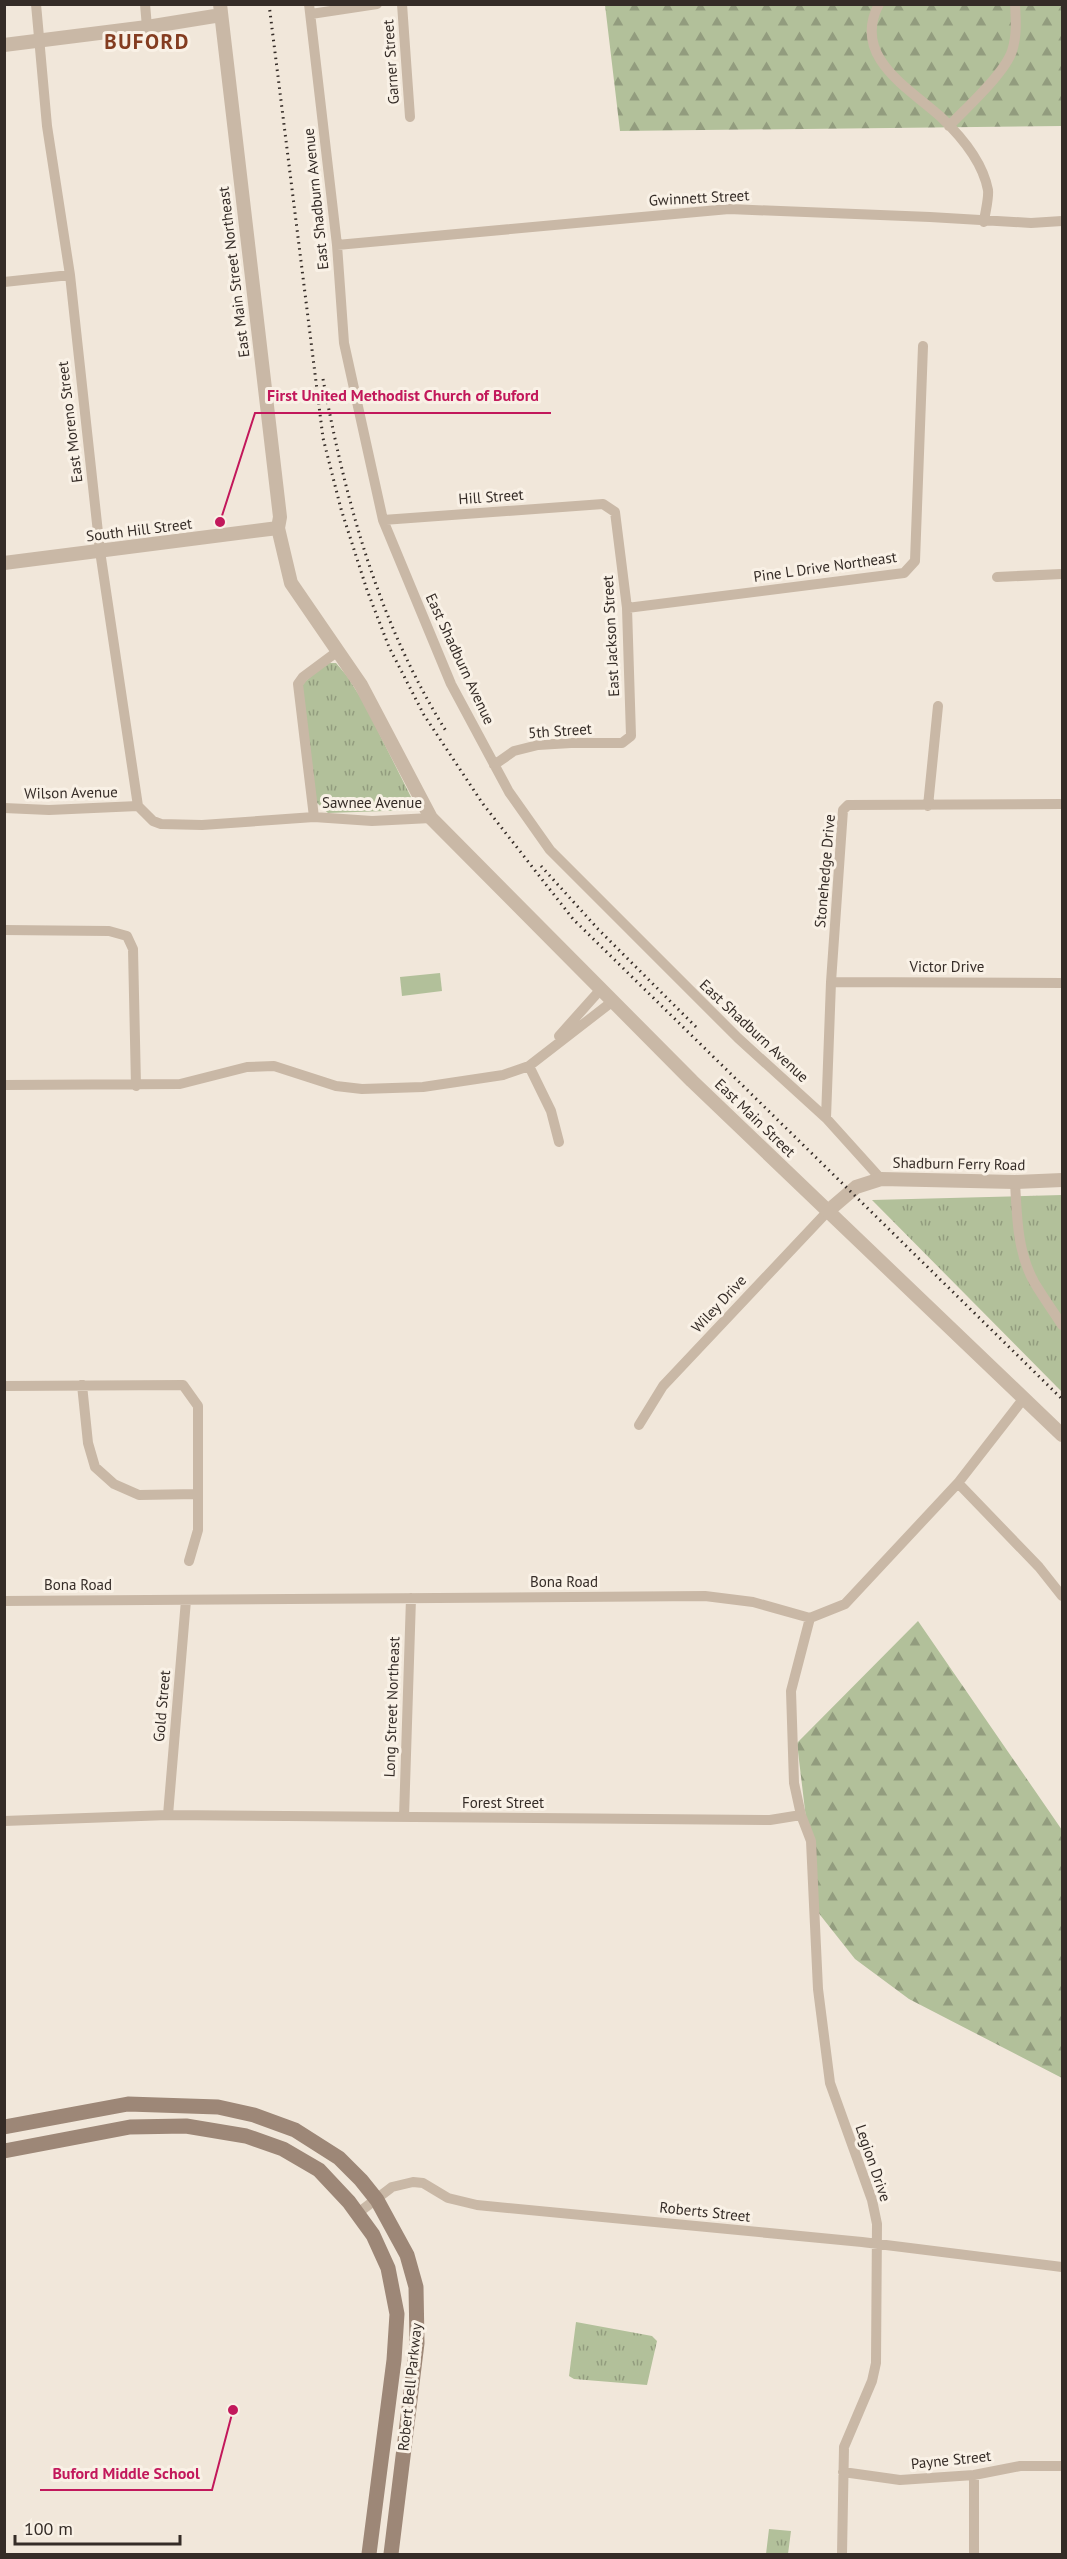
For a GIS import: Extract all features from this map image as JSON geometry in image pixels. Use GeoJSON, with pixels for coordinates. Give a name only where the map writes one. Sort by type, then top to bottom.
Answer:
{"type":"FeatureCollection","features":[{"type":"Feature","properties":{"kind":"main road","name":"Robert Bell Parkway"},"geometry":{"type":"LineString","coordinates":[[4,2127],[128,2104],[218,2107],[254,2115],[295,2130],[339,2158],[377,2200],[407,2255],[416,2287],[417,2343],[391,2554]]}},
{"type":"Feature","properties":{"kind":"main road","name":"Robert Bell Parkway"},"geometry":{"type":"LineString","coordinates":[[4,2151],[130,2127],[186,2126],[246,2136],[283,2149],[319,2170],[358,2213],[374,2235],[388,2268],[397,2314],[394,2360],[369,2554]]}},
{"type":"Feature","properties":{"kind":"street","name":"East Moreno Street"},"geometry":{"type":"LineString","coordinates":[[36,4],[47,126],[70,275],[100,552],[138,806]]}},
{"type":"Feature","properties":{"kind":"street"},"geometry":{"type":"LineString","coordinates":[[145,4],[147,27]]}},
{"type":"Feature","properties":{"kind":"street"},"geometry":{"type":"LineString","coordinates":[[310,9],[377,4]]}},
{"type":"Feature","properties":{"kind":"street","name":"Garner Street"},"geometry":{"type":"LineString","coordinates":[[402,4],[410,117]]}},
{"type":"Feature","properties":{"kind":"street"},"geometry":{"type":"LineString","coordinates":[[879,4],[872,26],[879,57],[890,74],[949,126],[972,153],[983,172],[988,192],[984,222]]}},
{"type":"Feature","properties":{"kind":"street"},"geometry":{"type":"LineString","coordinates":[[949,126],[1005,65],[1012,53],[1016,34],[1015,4]]}},
{"type":"Feature","properties":{"kind":"street","name":"East Shadburn Avenue"},"geometry":{"type":"LineString","coordinates":[[310,9],[337,245],[344,343],[382,520],[451,684],[494,765],[550,850],[738,1038],[826,1118],[881,1179]]}},
{"type":"Feature","properties":{"kind":"street"},"geometry":{"type":"LineString","coordinates":[[4,45],[147,27],[221,10]]}},
{"type":"Feature","properties":{"kind":"street","name":"East Main Street Northeast"},"geometry":{"type":"LineString","coordinates":[[221,10],[280,517],[278,528],[291,583],[361,685],[431,818]]}},
{"type":"Feature","properties":{"kind":"street","name":"Gwinnett Street"},"geometry":{"type":"LineString","coordinates":[[337,245],[729,209],[930,217],[984,222],[1062,221]]}},
{"type":"Feature","properties":{"kind":"street"},"geometry":{"type":"LineString","coordinates":[[4,282],[70,275]]}},
{"type":"Feature","properties":{"kind":"street","name":"Pine L Drive Northeast"},"geometry":{"type":"LineString","coordinates":[[627,608],[904,573],[911,568],[915,561],[918,506],[923,346]]}},
{"type":"Feature","properties":{"kind":"street","name":"Hill Street"},"geometry":{"type":"LineString","coordinates":[[382,520],[603,504]]}},
{"type":"Feature","properties":{"kind":"street","name":"East Jackson Street"},"geometry":{"type":"LineString","coordinates":[[603,504],[615,512],[627,608],[631,736]]}},
{"type":"Feature","properties":{"kind":"street","name":"South Hill Street"},"geometry":{"type":"LineString","coordinates":[[4,563],[278,528]]}},
{"type":"Feature","properties":{"kind":"street"},"geometry":{"type":"LineString","coordinates":[[997,577],[1062,574]]}},
{"type":"Feature","properties":{"kind":"street"},"geometry":{"type":"LineString","coordinates":[[314,817],[298,684],[303,677],[338,651]]}},
{"type":"Feature","properties":{"kind":"street"},"geometry":{"type":"LineString","coordinates":[[928,806],[938,706]]}},
{"type":"Feature","properties":{"kind":"street","name":"5th Street"},"geometry":{"type":"LineString","coordinates":[[494,765],[514,751],[571,743],[622,743],[631,736]]}},
{"type":"Feature","properties":{"kind":"street","name":"Stonehedge Drive"},"geometry":{"type":"LineString","coordinates":[[826,1118],[831,982],[843,810],[848,805],[1062,804]]}},
{"type":"Feature","properties":{"kind":"street","name":"Wilson Avenue"},"geometry":{"type":"LineString","coordinates":[[4,808],[49,810],[138,806]]}},
{"type":"Feature","properties":{"kind":"street","name":"Sawnee Avenue"},"geometry":{"type":"LineString","coordinates":[[138,806],[153,821],[161,824],[202,825],[314,817],[372,821],[431,818]]}},
{"type":"Feature","properties":{"kind":"street","name":"East Main Street"},"geometry":{"type":"LineString","coordinates":[[431,818],[692,1081],[1062,1435]]}},
{"type":"Feature","properties":{"kind":"street"},"geometry":{"type":"LineString","coordinates":[[4,930],[109,931],[127,936],[133,949],[136,1086]]}},
{"type":"Feature","properties":{"kind":"street","name":"Victor Drive"},"geometry":{"type":"LineString","coordinates":[[831,982],[1062,983]]}},
{"type":"Feature","properties":{"kind":"street"},"geometry":{"type":"LineString","coordinates":[[548,1050],[601,989]]}},
{"type":"Feature","properties":{"kind":"street"},"geometry":{"type":"LineString","coordinates":[[4,1084],[136,1086],[180,1084],[247,1067],[273,1066],[345,1087],[362,1089],[423,1087],[503,1075],[529,1066],[613,1001]]}},
{"type":"Feature","properties":{"kind":"street"},"geometry":{"type":"LineString","coordinates":[[529,1066],[551,1111],[559,1142]]}},
{"type":"Feature","properties":{"kind":"street","name":"Shadburn Ferry Road"},"geometry":{"type":"LineString","coordinates":[[828,1211],[856,1187],[881,1179],[1015,1182],[1062,1180]]}},
{"type":"Feature","properties":{"kind":"street"},"geometry":{"type":"LineString","coordinates":[[1015,1182],[1020,1244],[1026,1264],[1034,1282],[1062,1325]]}},
{"type":"Feature","properties":{"kind":"street","name":"Wiley Drive"},"geometry":{"type":"LineString","coordinates":[[639,1425],[663,1386],[828,1211]]}},
{"type":"Feature","properties":{"kind":"street"},"geometry":{"type":"LineString","coordinates":[[82,1385],[88,1443],[95,1467],[114,1484],[139,1495],[198,1494]]}},
{"type":"Feature","properties":{"kind":"street"},"geometry":{"type":"LineString","coordinates":[[4,1386],[183,1385],[198,1406],[198,1530],[189,1561]]}},
{"type":"Feature","properties":{"kind":"street"},"geometry":{"type":"LineString","coordinates":[[801,1815],[794,1783],[791,1691],[810,1618],[845,1604],[958,1483],[1024,1398]]}},
{"type":"Feature","properties":{"kind":"street"},"geometry":{"type":"LineString","coordinates":[[958,1483],[1039,1567],[1062,1596]]}},
{"type":"Feature","properties":{"kind":"street","name":"Bona Road"},"geometry":{"type":"LineString","coordinates":[[4,1600],[705,1596],[753,1602],[810,1618]]}},
{"type":"Feature","properties":{"kind":"street","name":"Long Street Northeast"},"geometry":{"type":"LineString","coordinates":[[404,1817],[411,1598]]}},
{"type":"Feature","properties":{"kind":"street","name":"Gold Street"},"geometry":{"type":"LineString","coordinates":[[168,1815],[186,1600]]}},
{"type":"Feature","properties":{"kind":"street","name":"Forest Street"},"geometry":{"type":"LineString","coordinates":[[4,1821],[168,1815],[770,1820],[801,1815]]}},
{"type":"Feature","properties":{"kind":"street","name":"Legion Drive"},"geometry":{"type":"LineString","coordinates":[[801,1815],[812,1841],[818,1989],[831,2083],[872,2200],[877,2224],[876,2363],[872,2381],[844,2447],[842,2554]]}},
{"type":"Feature","properties":{"kind":"street","name":"Roberts Street"},"geometry":{"type":"LineString","coordinates":[[358,2213],[392,2187],[413,2182],[423,2183],[448,2198],[477,2205],[876,2244],[1062,2267]]}},
{"type":"Feature","properties":{"kind":"street","name":"Payne Street"},"geometry":{"type":"LineString","coordinates":[[843,2472],[900,2480],[975,2475],[1020,2466],[1062,2466]]}},
{"type":"Feature","properties":{"kind":"street"},"geometry":{"type":"LineString","coordinates":[[974,2554],[975,2475]]}},
{"type":"Feature","properties":{"kind":"green space"},"geometry":{"type":"Polygon","coordinates":[[[605,5],[1062,5],[1062,126],[620,131],[605,5]]]}},
{"type":"Feature","properties":{"kind":"green space"},"geometry":{"type":"Polygon","coordinates":[[[327,663],[336,663],[364,703],[414,803],[414,810],[328,813],[316,802],[302,684],[327,663]]]}},
{"type":"Feature","properties":{"kind":"green space"},"geometry":{"type":"Polygon","coordinates":[[[440,973],[442,991],[402,996],[400,977],[440,973]]]}},
{"type":"Feature","properties":{"kind":"green space"},"geometry":{"type":"Polygon","coordinates":[[[1062,1195],[1062,1392],[872,1200],[1062,1195]]]}},
{"type":"Feature","properties":{"kind":"green space"},"geometry":{"type":"Polygon","coordinates":[[[918,1621],[1062,1830],[1062,2078],[909,1999],[855,1959],[817,1911],[797,1743],[918,1621]]]}},
{"type":"Feature","properties":{"kind":"green space"},"geometry":{"type":"Polygon","coordinates":[[[576,2322],[652,2336],[657,2341],[647,2385],[574,2379],[569,2376],[576,2322]]]}},
{"type":"Feature","properties":{"kind":"green space"},"geometry":{"type":"Polygon","coordinates":[[[769,2529],[791,2531],[788,2554],[766,2554],[769,2529]]]}},
{"type":"Feature","properties":{"kind":"railway"},"geometry":{"type":"LineString","coordinates":[[269,4],[323,438],[341,509],[367,590],[389,647],[424,715],[483,804],[573,919],[1062,1399]]}},
{"type":"Feature","properties":{"kind":"railway"},"geometry":{"type":"LineString","coordinates":[[323,379],[342,471],[368,561],[402,648],[422,690],[446,731]]}},
{"type":"Feature","properties":{"kind":"railway"},"geometry":{"type":"LineString","coordinates":[[541,866],[598,929],[697,1028]]}},
{"type":"Feature","properties":{"kind":"place","name":"First United Methodist Church of Buford"},"geometry":{"type":"Point","coordinates":[220,522]}},
{"type":"Feature","properties":{"kind":"place","name":"Buford Middle School"},"geometry":{"type":"Point","coordinates":[233,2410]}},
{"type":"Feature","properties":{"kind":"district","name":"BUFORD"},"geometry":{"type":"Point","coordinates":[147,42]}}]}
